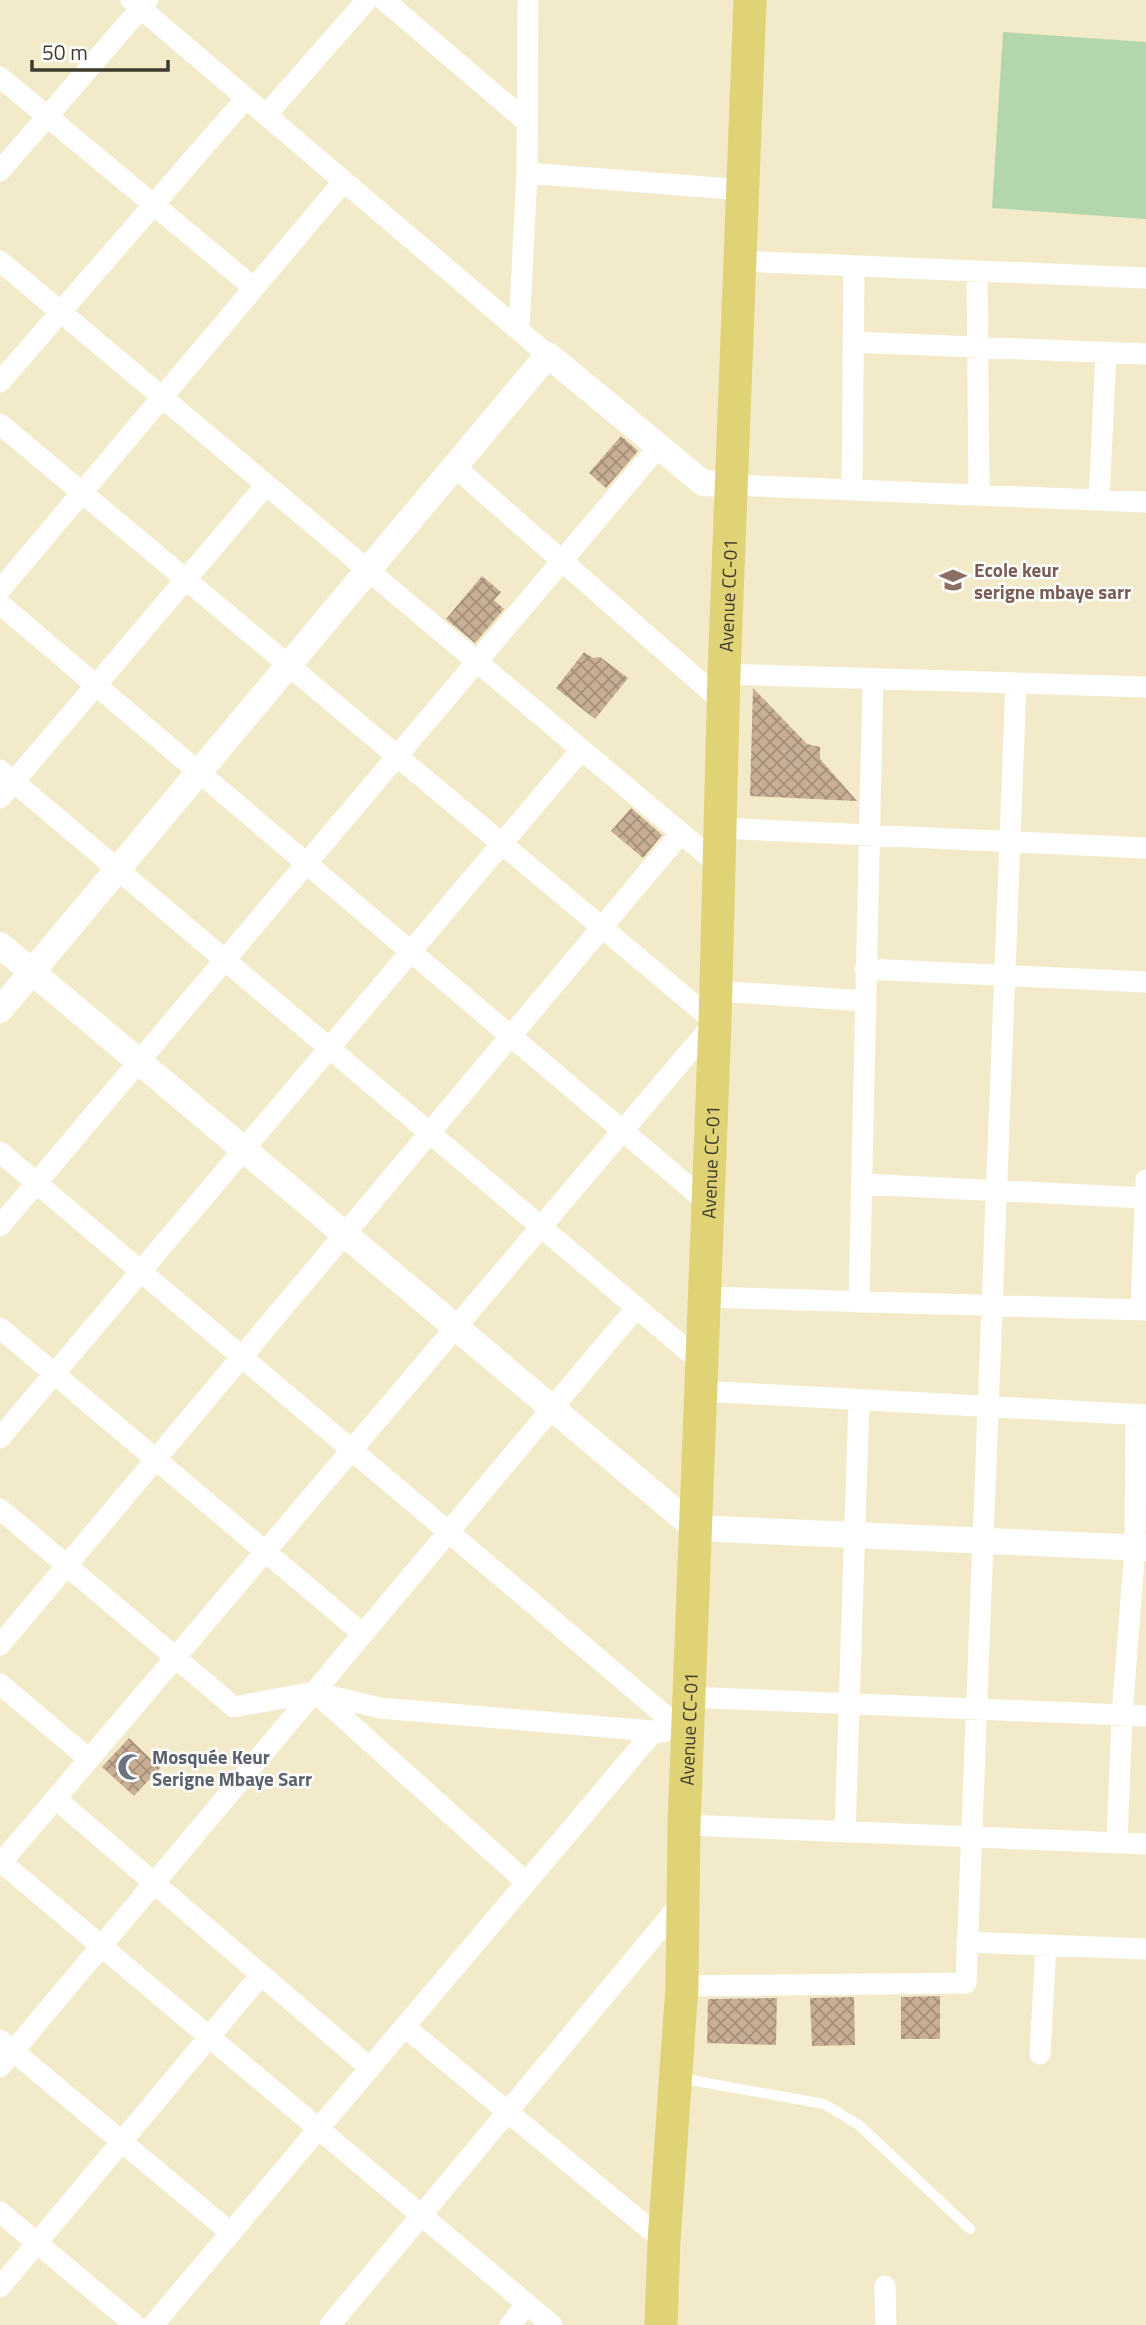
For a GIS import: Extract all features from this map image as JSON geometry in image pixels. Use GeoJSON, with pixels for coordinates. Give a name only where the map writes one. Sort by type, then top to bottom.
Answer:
{"type":"FeatureCollection","features":[{"type":"Feature","properties":{"kind":"main road","name":"Avenue CC-01"},"geometry":{"type":"LineString","coordinates":[[661,2325],[664,2241],[682,1986],[688,1697],[750,0]]}},
{"type":"Feature","properties":{"kind":"street"},"geometry":{"type":"LineString","coordinates":[[266,115],[367,0]]}},
{"type":"Feature","properties":{"kind":"street"},"geometry":{"type":"LineString","coordinates":[[384,0],[527,122]]}},
{"type":"Feature","properties":{"kind":"street"},"geometry":{"type":"LineString","coordinates":[[519,330],[527,173],[528,0]]}},
{"type":"Feature","properties":{"kind":"street"},"geometry":{"type":"LineString","coordinates":[[0,171],[140,3],[246,98],[703,483],[1146,502]]}},
{"type":"Feature","properties":{"kind":"street"},"geometry":{"type":"LineString","coordinates":[[0,77],[254,288]]}},
{"type":"Feature","properties":{"kind":"street"},"geometry":{"type":"LineString","coordinates":[[0,382],[246,98]]}},
{"type":"Feature","properties":{"kind":"street"},"geometry":{"type":"LineString","coordinates":[[527,173],[743,190]]}},
{"type":"Feature","properties":{"kind":"street"},"geometry":{"type":"LineString","coordinates":[[0,590],[344,181]]}},
{"type":"Feature","properties":{"kind":"street"},"geometry":{"type":"LineString","coordinates":[[0,261],[719,865]]}},
{"type":"Feature","properties":{"kind":"street"},"geometry":{"type":"LineString","coordinates":[[740,261],[1146,278]]}},
{"type":"Feature","properties":{"kind":"street"},"geometry":{"type":"LineString","coordinates":[[852,490],[854,266]]}},
{"type":"Feature","properties":{"kind":"street"},"geometry":{"type":"LineString","coordinates":[[977,271],[979,495]]}},
{"type":"Feature","properties":{"kind":"street"},"geometry":{"type":"LineString","coordinates":[[853,342],[1146,354]]}},
{"type":"Feature","properties":{"kind":"street"},"geometry":{"type":"LineString","coordinates":[[1099,500],[1106,352]]}},
{"type":"Feature","properties":{"kind":"street"},"geometry":{"type":"LineString","coordinates":[[0,1010],[548,355]]}},
{"type":"Feature","properties":{"kind":"street"},"geometry":{"type":"LineString","coordinates":[[0,425],[601,928],[715,1007],[865,1000]]}},
{"type":"Feature","properties":{"kind":"street"},"geometry":{"type":"LineString","coordinates":[[0,1226],[659,446]]}},
{"type":"Feature","properties":{"kind":"street"},"geometry":{"type":"LineString","coordinates":[[455,467],[562,561],[724,688],[873,679],[1146,687]]}},
{"type":"Feature","properties":{"kind":"street"},"geometry":{"type":"LineString","coordinates":[[266,485],[96,685],[5,783],[118,869],[637,1307],[701,1377],[859,1400],[1141,1415],[1140,1547],[1122,1715],[1117,1843]]}},
{"type":"Feature","properties":{"kind":"street"},"geometry":{"type":"LineString","coordinates":[[0,604],[708,1203]]}},
{"type":"Feature","properties":{"kind":"street"},"geometry":{"type":"LineString","coordinates":[[859,1302],[873,679]]}},
{"type":"Feature","properties":{"kind":"street"},"geometry":{"type":"LineString","coordinates":[[682,1986],[965,1983],[1016,683]]}},
{"type":"Feature","properties":{"kind":"street"},"geometry":{"type":"LineString","coordinates":[[0,1438],[581,750]]}},
{"type":"Feature","properties":{"kind":"street"},"geometry":{"type":"LineString","coordinates":[[720,828],[1146,848]]}},
{"type":"Feature","properties":{"kind":"street"},"geometry":{"type":"LineString","coordinates":[[0,1645],[681,833]]}},
{"type":"Feature","properties":{"kind":"street"},"geometry":{"type":"LineString","coordinates":[[0,945],[695,1528],[1140,1547]]}},
{"type":"Feature","properties":{"kind":"street"},"geometry":{"type":"LineString","coordinates":[[865,969],[1146,982]]}},
{"type":"Feature","properties":{"kind":"street"},"geometry":{"type":"LineString","coordinates":[[552,2325],[1,1862],[623,1131],[715,1007]]}},
{"type":"Feature","properties":{"kind":"street"},"geometry":{"type":"LineString","coordinates":[[0,1152],[687,1734]]}},
{"type":"Feature","properties":{"kind":"street"},"geometry":{"type":"LineString","coordinates":[[704,1297],[1143,1310],[1146,1192],[996,1191],[862,1184]]}},
{"type":"Feature","properties":{"kind":"street"},"geometry":{"type":"LineString","coordinates":[[231,2233],[122,2141],[4,2052],[101,1946],[637,1307]]}},
{"type":"Feature","properties":{"kind":"street"},"geometry":{"type":"LineString","coordinates":[[0,1328],[363,1634]]}},
{"type":"Feature","properties":{"kind":"street"},"geometry":{"type":"LineString","coordinates":[[845,1832],[859,1400]]}},
{"type":"Feature","properties":{"kind":"street"},"geometry":{"type":"LineString","coordinates":[[0,1509],[234,1707],[314,1692],[380,1709],[687,1734]]}},
{"type":"Feature","properties":{"kind":"street"},"geometry":{"type":"LineString","coordinates":[[0,1684],[89,1759]]}},
{"type":"Feature","properties":{"kind":"street"},"geometry":{"type":"LineString","coordinates":[[314,1692],[526,1882]]}},
{"type":"Feature","properties":{"kind":"street"},"geometry":{"type":"LineString","coordinates":[[688,1697],[1146,1716]]}},
{"type":"Feature","properties":{"kind":"street"},"geometry":{"type":"LineString","coordinates":[[153,2325],[654,1731]]}},
{"type":"Feature","properties":{"kind":"street"},"geometry":{"type":"LineString","coordinates":[[55,1799],[370,2068]]}},
{"type":"Feature","properties":{"kind":"street"},"geometry":{"type":"LineString","coordinates":[[684,1825],[1146,1844]]}},
{"type":"Feature","properties":{"kind":"street"},"geometry":{"type":"LineString","coordinates":[[330,2325],[682,1901]]}},
{"type":"Feature","properties":{"kind":"street"},"geometry":{"type":"LineString","coordinates":[[967,1942],[1146,1949]]}},
{"type":"Feature","properties":{"kind":"street"},"geometry":{"type":"LineString","coordinates":[[1040,2054],[1046,1945]]}},
{"type":"Feature","properties":{"kind":"street"},"geometry":{"type":"LineString","coordinates":[[0,2287],[261,1975]]}},
{"type":"Feature","properties":{"kind":"street"},"geometry":{"type":"LineString","coordinates":[[405,2027],[664,2241]]}},
{"type":"Feature","properties":{"kind":"street"},"geometry":{"type":"LineString","coordinates":[[0,2212],[135,2325]]}},
{"type":"Feature","properties":{"kind":"street"},"geometry":{"type":"LineString","coordinates":[[886,2286],[886,2325]]}},
{"type":"Feature","properties":{"kind":"street"},"geometry":{"type":"LineString","coordinates":[[510,2325],[527,2304]]}},
{"type":"Feature","properties":{"kind":"lane"},"geometry":{"type":"LineString","coordinates":[[676,2077],[824,2104],[859,2125],[970,2229]]}},
{"type":"Feature","properties":{"kind":"green space"},"geometry":{"type":"Polygon","coordinates":[[[1003,32],[1146,42],[1146,219],[992,208],[1003,32]]]}},
{"type":"Feature","properties":{"kind":"building"},"geometry":{"type":"Polygon","coordinates":[[[621,436],[638,451],[606,488],[589,473],[621,436]]]}},
{"type":"Feature","properties":{"kind":"building"},"geometry":{"type":"Polygon","coordinates":[[[482,576],[501,592],[494,600],[504,609],[475,643],[446,619],[482,576]]]}},
{"type":"Feature","properties":{"kind":"building"},"geometry":{"type":"Polygon","coordinates":[[[584,652],[593,658],[600,657],[628,678],[595,719],[556,688],[584,652]]]}},
{"type":"Feature","properties":{"kind":"building"},"geometry":{"type":"Polygon","coordinates":[[[753,688],[807,744],[820,747],[820,759],[857,801],[750,796],[753,688]]]}},
{"type":"Feature","properties":{"kind":"building"},"geometry":{"type":"Polygon","coordinates":[[[631,808],[662,835],[643,858],[611,831],[631,808]]]}},
{"type":"Feature","properties":{"kind":"building","name":"Mosquée Keur Serigne Mbaye Sarr"},"geometry":{"type":"Polygon","coordinates":[[[129,1738],[160,1768],[134,1796],[102,1767],[129,1738]]]}},
{"type":"Feature","properties":{"kind":"building"},"geometry":{"type":"Polygon","coordinates":[[[940,1996],[940,2039],[901,2039],[901,1997],[940,1996]]]}},
{"type":"Feature","properties":{"kind":"building"},"geometry":{"type":"Polygon","coordinates":[[[854,1997],[855,2045],[812,2046],[810,1998],[854,1997]]]}},
{"type":"Feature","properties":{"kind":"building"},"geometry":{"type":"Polygon","coordinates":[[[777,1998],[776,2045],[707,2043],[708,1999],[777,1998]]]}},
{"type":"Feature","properties":{"kind":"place","name":"Ecole keur serigne mbaye sarr"},"geometry":{"type":"Point","coordinates":[953,580]}},
{"type":"Feature","properties":{"kind":"place","name":"Mosquée Keur Serigne Mbaye Sarr"},"geometry":{"type":"Point","coordinates":[131,1767]}}]}
